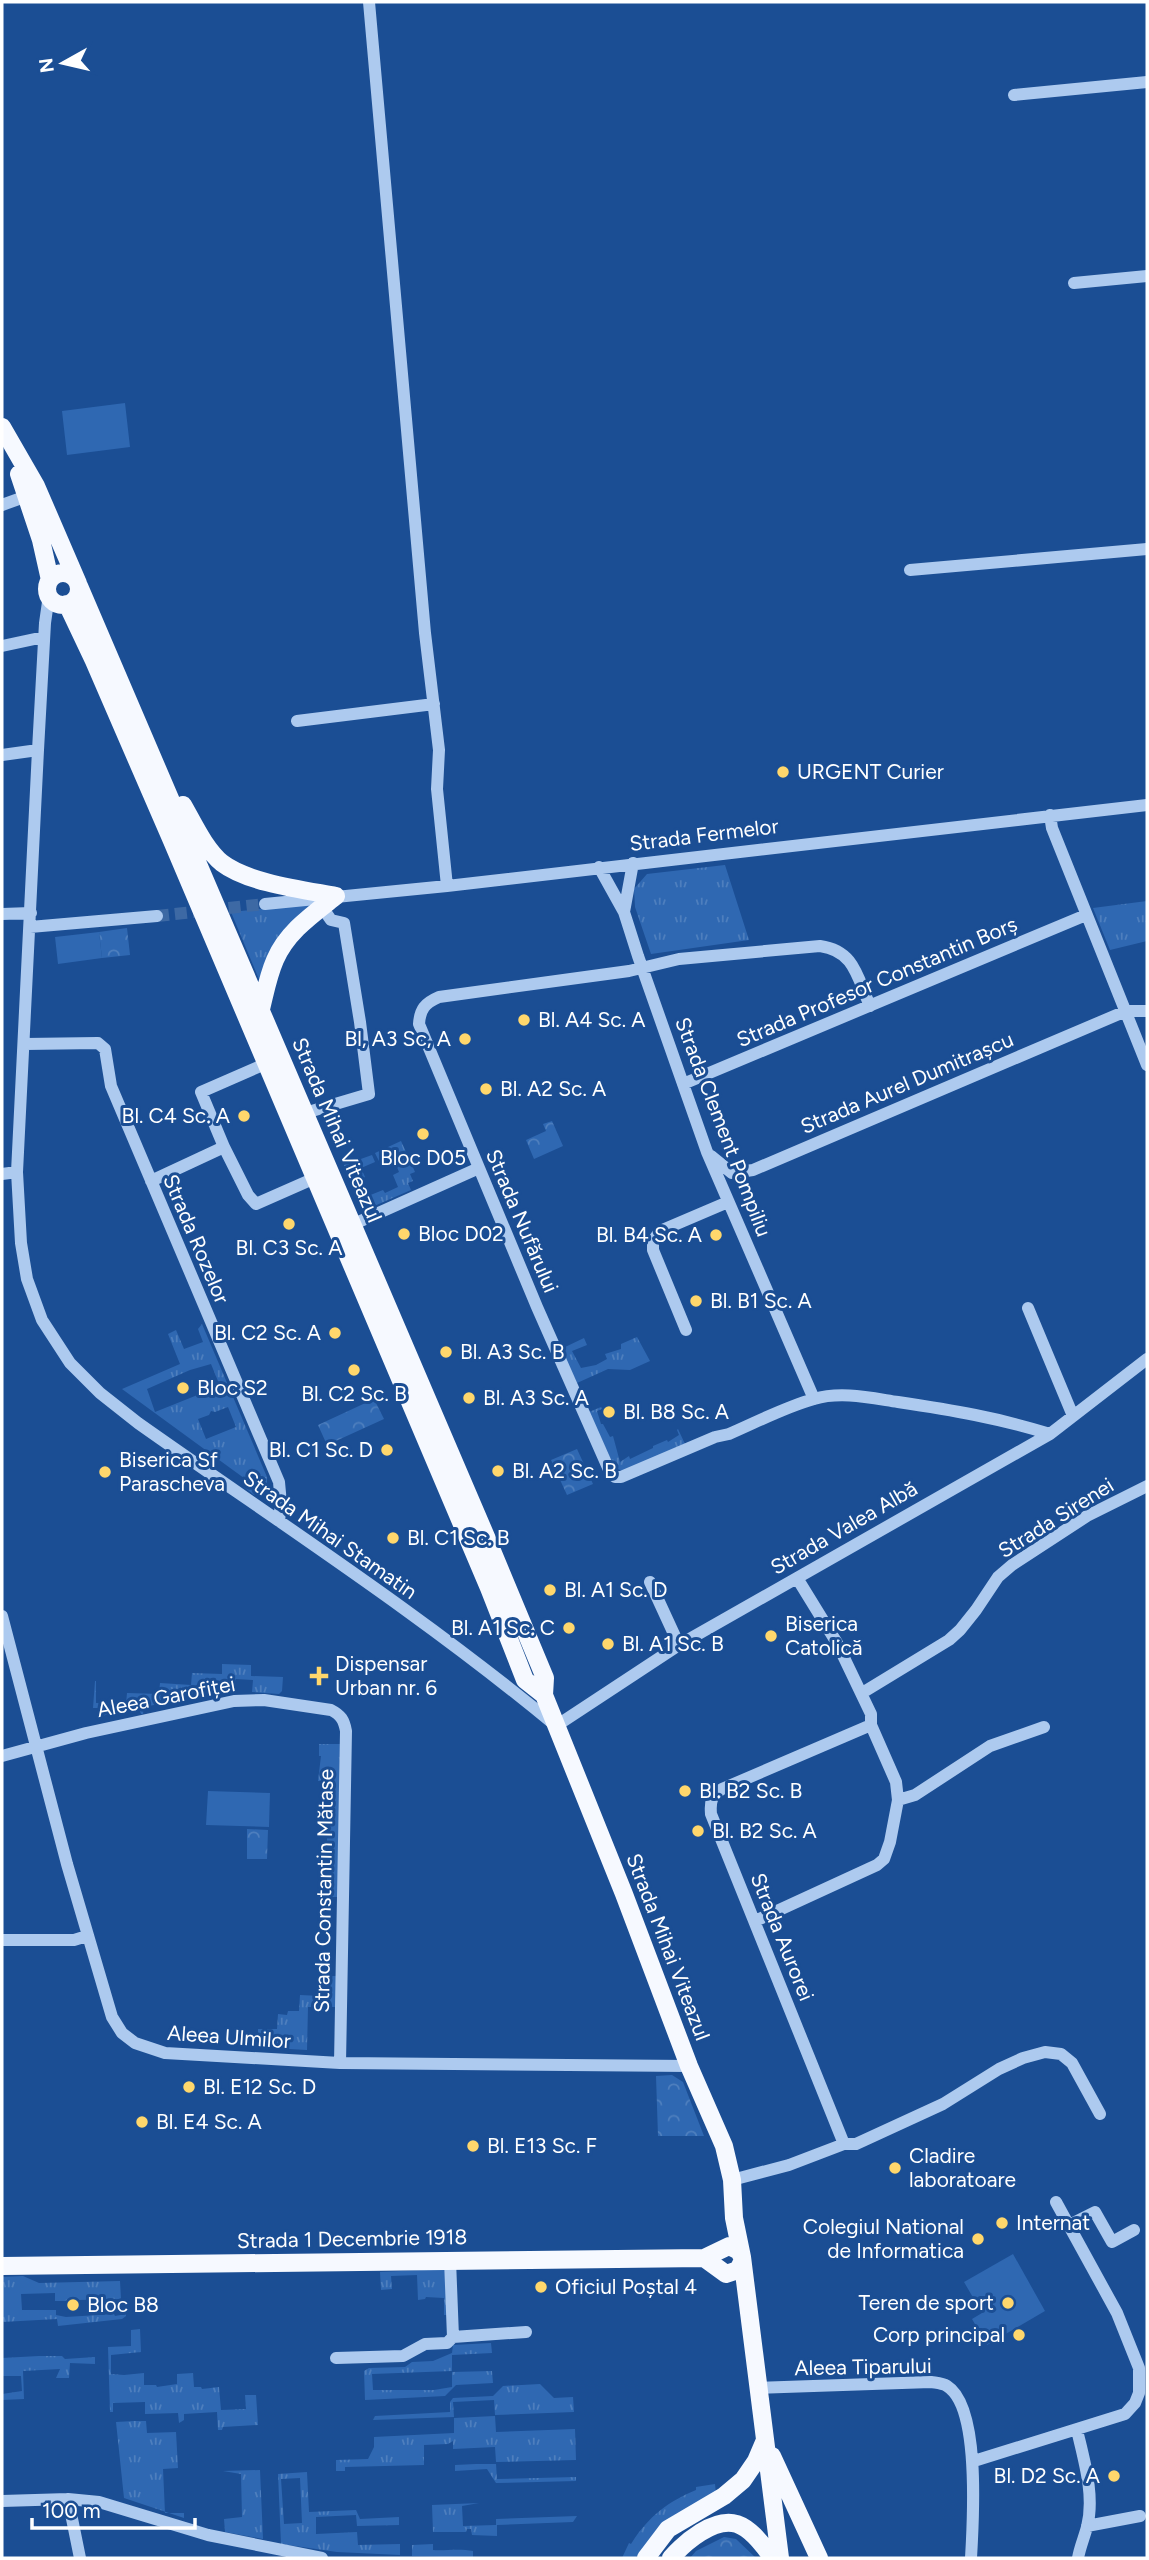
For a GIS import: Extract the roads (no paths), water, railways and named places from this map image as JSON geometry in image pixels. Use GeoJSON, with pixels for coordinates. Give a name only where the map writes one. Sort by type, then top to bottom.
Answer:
{"type":"FeatureCollection","features":[{"type":"Feature","properties":{"kind":"main road","name":"Strada Mihai Viteazul"},"geometry":{"type":"LineString","coordinates":[[2,430],[41,540],[49,588]]}},
{"type":"Feature","properties":{"kind":"main road","name":"Strada Mihai Viteazul"},"geometry":{"type":"LineString","coordinates":[[2,430],[36,485],[261,1009],[281,1079],[315,1178],[346,1227],[545,1678],[544,1695],[689,2066],[718,2129],[732,2180],[734,2218],[742,2260],[780,2558]]}},
{"type":"Feature","properties":{"kind":"main road"},"geometry":{"type":"LineString","coordinates":[[61,573],[70,575],[78,583],[76,598],[66,604],[58,604],[49,588],[61,573]]}},
{"type":"Feature","properties":{"kind":"main road","name":"Strada Mihai Viteazul"},"geometry":{"type":"LineString","coordinates":[[66,604],[155,802],[265,1064],[281,1079],[305,1113],[346,1227],[489,1588],[519,1685]]}},
{"type":"Feature","properties":{"kind":"main road"},"geometry":{"type":"LineString","coordinates":[[152,757],[211,851],[224,864],[266,882],[329,902]]}},
{"type":"Feature","properties":{"kind":"main road"},"geometry":{"type":"LineString","coordinates":[[261,1009],[279,951],[297,927],[329,902]]}},
{"type":"Feature","properties":{"kind":"main road"},"geometry":{"type":"LineString","coordinates":[[519,1685],[544,1695]]}},
{"type":"Feature","properties":{"kind":"main road","name":"Strada Mihai Viteazul"},"geometry":{"type":"LineString","coordinates":[[715,2252],[734,2218]]}},
{"type":"Feature","properties":{"kind":"main road"},"geometry":{"type":"LineString","coordinates":[[735,2247],[742,2260],[734,2272],[720,2271],[715,2262],[715,2252],[735,2247]]}},
{"type":"Feature","properties":{"kind":"main road","name":"Strada 1 Decembrie 1918"},"geometry":{"type":"LineString","coordinates":[[2,2266],[450,2260],[715,2252]]}},
{"type":"Feature","properties":{"kind":"main road","name":"Strada Mihai Viteazul"},"geometry":{"type":"LineString","coordinates":[[720,2271],[747,2306]]}},
{"type":"Feature","properties":{"kind":"main road","name":"Strada Mihai Viteazul"},"geometry":{"type":"LineString","coordinates":[[765,2440],[819,2558]]}},
{"type":"Feature","properties":{"kind":"main road"},"geometry":{"type":"LineString","coordinates":[[646,2558],[668,2529],[724,2496],[743,2480],[756,2461],[765,2440]]}},
{"type":"Feature","properties":{"kind":"main road"},"geometry":{"type":"LineString","coordinates":[[671,2558],[701,2533],[732,2523],[747,2530],[773,2558]]}},
{"type":"Feature","properties":{"kind":"street"},"geometry":{"type":"LineString","coordinates":[[369,2],[425,633],[439,750],[438,789],[447,886]]}},
{"type":"Feature","properties":{"kind":"street"},"geometry":{"type":"LineString","coordinates":[[1014,94],[1147,82]]}},
{"type":"Feature","properties":{"kind":"street"},"geometry":{"type":"LineString","coordinates":[[1074,283],[1147,276]]}},
{"type":"Feature","properties":{"kind":"street"},"geometry":{"type":"LineString","coordinates":[[2,505],[27,496]]}},
{"type":"Feature","properties":{"kind":"street"},"geometry":{"type":"LineString","coordinates":[[910,569],[1147,549]]}},
{"type":"Feature","properties":{"kind":"street","name":"Strada Mihai Stamatin"},"geometry":{"type":"LineString","coordinates":[[49,588],[44,636],[17,1172],[21,1243],[27,1279],[42,1320],[70,1363],[100,1393],[138,1423],[519,1685],[556,1726]]}},
{"type":"Feature","properties":{"kind":"street"},"geometry":{"type":"LineString","coordinates":[[2,646],[44,636]]}},
{"type":"Feature","properties":{"kind":"street"},"geometry":{"type":"LineString","coordinates":[[297,721],[434,704]]}},
{"type":"Feature","properties":{"kind":"street"},"geometry":{"type":"LineString","coordinates":[[2,755],[38,750]]}},
{"type":"Feature","properties":{"kind":"street","name":"Strada Fermelor"},"geometry":{"type":"LineString","coordinates":[[265,904],[329,902],[599,867],[1147,804]]}},
{"type":"Feature","properties":{"kind":"street"},"geometry":{"type":"LineString","coordinates":[[1050,815],[1052,828],[1147,1065]]}},
{"type":"Feature","properties":{"kind":"street","name":"Strada Clement Pompiliu"},"geometry":{"type":"LineString","coordinates":[[633,863],[624,912],[642,966],[707,1152],[814,1399]]}},
{"type":"Feature","properties":{"kind":"street"},"geometry":{"type":"LineString","coordinates":[[599,867],[624,912]]}},
{"type":"Feature","properties":{"kind":"street"},"geometry":{"type":"LineString","coordinates":[[305,1113],[369,1094],[344,923],[331,920],[329,902]]}},
{"type":"Feature","properties":{"kind":"street"},"geometry":{"type":"LineString","coordinates":[[2,914],[31,913]]}},
{"type":"Feature","properties":{"kind":"street","name":"Strada Profesor Constantin Borș"},"geometry":{"type":"LineString","coordinates":[[683,1084],[1086,915]]}},
{"type":"Feature","properties":{"kind":"street"},"geometry":{"type":"LineString","coordinates":[[30,927],[157,916]]}},
{"type":"Feature","properties":{"kind":"street","name":"Strada Nufărului"},"geometry":{"type":"LineString","coordinates":[[870,1006],[848,956],[834,948],[820,946],[692,958],[642,966],[629,971],[439,997],[424,1006],[420,1012],[419,1024],[551,1338],[610,1472],[615,1477],[621,1477],[814,1399],[844,1395],[1004,1419],[1050,1434]]}},
{"type":"Feature","properties":{"kind":"street"},"geometry":{"type":"LineString","coordinates":[[1126,1011],[1147,1011]]}},
{"type":"Feature","properties":{"kind":"street","name":"Strada Aurel Dumitrașcu"},"geometry":{"type":"LineString","coordinates":[[707,1152],[732,1173],[753,1170],[1126,1011]]}},
{"type":"Feature","properties":{"kind":"street","name":"Strada Rozelor"},"geometry":{"type":"LineString","coordinates":[[25,1044],[98,1043],[105,1049],[111,1086],[279,1482],[279,1521]]}},
{"type":"Feature","properties":{"kind":"street"},"geometry":{"type":"LineString","coordinates":[[265,1064],[201,1092],[225,1147],[248,1195],[256,1204],[315,1178]]}},
{"type":"Feature","properties":{"kind":"street"},"geometry":{"type":"LineString","coordinates":[[150,1181],[225,1147]]}},
{"type":"Feature","properties":{"kind":"street"},"geometry":{"type":"LineString","coordinates":[[346,1227],[479,1168]]}},
{"type":"Feature","properties":{"kind":"street"},"geometry":{"type":"LineString","coordinates":[[2,1174],[17,1172]]}},
{"type":"Feature","properties":{"kind":"street"},"geometry":{"type":"LineString","coordinates":[[686,1330],[653,1250],[653,1241],[660,1231],[728,1202]]}},
{"type":"Feature","properties":{"kind":"street"},"geometry":{"type":"LineString","coordinates":[[1028,1308],[1073,1416]]}},
{"type":"Feature","properties":{"kind":"street","name":"Strada Valea Albă"},"geometry":{"type":"LineString","coordinates":[[556,1726],[679,1645],[1050,1434],[1147,1359]]}},
{"type":"Feature","properties":{"kind":"street","name":"Strada Sirenei"},"geometry":{"type":"LineString","coordinates":[[862,1693],[960,1630],[998,1577],[1012,1565],[1087,1516],[1147,1486]]}},
{"type":"Feature","properties":{"kind":"street"},"geometry":{"type":"LineString","coordinates":[[755,1921],[877,1865],[884,1859],[890,1842],[898,1800],[896,1782],[871,1725],[871,1714],[862,1693],[837,1643],[797,1578]]}},
{"type":"Feature","properties":{"kind":"street"},"geometry":{"type":"LineString","coordinates":[[650,1582],[679,1645]]}},
{"type":"Feature","properties":{"kind":"street","name":"Aleea Ulmilor"},"geometry":{"type":"LineString","coordinates":[[2,1616],[87,1936],[112,2017],[122,2033],[135,2043],[165,2053],[340,2063],[689,2066]]}},
{"type":"Feature","properties":{"kind":"street","name":"Aleea Garofiței"},"geometry":{"type":"LineString","coordinates":[[2,1756],[86,1733],[234,1701],[264,1700],[331,1710],[339,1714],[344,1721]]}},
{"type":"Feature","properties":{"kind":"street","name":"Strada Constantin Mătase"},"geometry":{"type":"LineString","coordinates":[[340,2063],[346,1736],[344,1721]]}},
{"type":"Feature","properties":{"kind":"street","name":"Strada Aurorei"},"geometry":{"type":"LineString","coordinates":[[844,2144],[711,1814],[710,1803],[714,1794],[722,1789],[871,1725]]}},
{"type":"Feature","properties":{"kind":"street"},"geometry":{"type":"LineString","coordinates":[[898,1800],[915,1795],[989,1746],[1044,1727]]}},
{"type":"Feature","properties":{"kind":"street"},"geometry":{"type":"LineString","coordinates":[[2,1940],[74,1940],[87,1936]]}},
{"type":"Feature","properties":{"kind":"street"},"geometry":{"type":"LineString","coordinates":[[732,2180],[789,2165],[844,2144],[856,2144],[943,2104],[1023,2057],[1045,2052],[1061,2053],[1072,2063],[1100,2114]]}},
{"type":"Feature","properties":{"kind":"street"},"geometry":{"type":"LineString","coordinates":[[974,2461],[1125,2414],[1136,2403],[1140,2374],[1117,2313],[1056,2202]]}},
{"type":"Feature","properties":{"kind":"street"},"geometry":{"type":"LineString","coordinates":[[1069,2225],[1095,2212],[1112,2242],[1134,2230]]}},
{"type":"Feature","properties":{"kind":"street"},"geometry":{"type":"LineString","coordinates":[[450,2260],[453,2337]]}},
{"type":"Feature","properties":{"kind":"street"},"geometry":{"type":"LineString","coordinates":[[336,2358],[403,2356],[425,2344],[447,2343],[453,2337],[526,2332]]}},
{"type":"Feature","properties":{"kind":"street","name":"Aleea Tiparului"},"geometry":{"type":"LineString","coordinates":[[758,2388],[941,2383],[948,2386],[958,2399],[974,2461],[971,2558]]}},
{"type":"Feature","properties":{"kind":"street"},"geometry":{"type":"LineString","coordinates":[[1077,2430],[1088,2487],[1087,2526],[1078,2558]]}},
{"type":"Feature","properties":{"kind":"street"},"geometry":{"type":"LineString","coordinates":[[68,2499],[80,2558]]}},
{"type":"Feature","properties":{"kind":"street"},"geometry":{"type":"LineString","coordinates":[[2,2501],[68,2499],[99,2502],[208,2535],[322,2558]]}},
{"type":"Feature","properties":{"kind":"street"},"geometry":{"type":"LineString","coordinates":[[1087,2526],[1140,2516]]}},
{"type":"Feature","properties":{"kind":"tunnel"},"geometry":{"type":"LineString","coordinates":[[157,916],[265,904]]}},
{"type":"Feature","properties":{"kind":"place","name":"URGENT Curier"},"geometry":{"type":"Point","coordinates":[783,772]}},
{"type":"Feature","properties":{"kind":"place","name":"Bl. A4 Sc. A"},"geometry":{"type":"Point","coordinates":[524,1020]}},
{"type":"Feature","properties":{"kind":"place","name":"Bl, A3 Sc, A"},"geometry":{"type":"Point","coordinates":[465,1039]}},
{"type":"Feature","properties":{"kind":"place","name":"Bl. A2 Sc. A"},"geometry":{"type":"Point","coordinates":[486,1089]}},
{"type":"Feature","properties":{"kind":"place","name":"Bl. C4 Sc. A"},"geometry":{"type":"Point","coordinates":[244,1116]}},
{"type":"Feature","properties":{"kind":"place","name":"Bloc D05"},"geometry":{"type":"Point","coordinates":[423,1134]}},
{"type":"Feature","properties":{"kind":"place","name":"Bl. C3 Sc. A"},"geometry":{"type":"Point","coordinates":[289,1224]}},
{"type":"Feature","properties":{"kind":"place","name":"Bloc D02"},"geometry":{"type":"Point","coordinates":[404,1234]}},
{"type":"Feature","properties":{"kind":"place","name":"Bl. B4 Sc. A"},"geometry":{"type":"Point","coordinates":[716,1235]}},
{"type":"Feature","properties":{"kind":"place","name":"Bl. B1 Sc. A"},"geometry":{"type":"Point","coordinates":[696,1301]}},
{"type":"Feature","properties":{"kind":"place","name":"Bl. C2 Sc. A"},"geometry":{"type":"Point","coordinates":[335,1333]}},
{"type":"Feature","properties":{"kind":"place","name":"Bl. A3 Sc. B"},"geometry":{"type":"Point","coordinates":[446,1352]}},
{"type":"Feature","properties":{"kind":"place","name":"Bl. C2 Sc. B"},"geometry":{"type":"Point","coordinates":[354,1370]}},
{"type":"Feature","properties":{"kind":"place","name":"Bloc S2"},"geometry":{"type":"Point","coordinates":[183,1388]}},
{"type":"Feature","properties":{"kind":"place","name":"Bl. A3 Sc. A"},"geometry":{"type":"Point","coordinates":[469,1398]}},
{"type":"Feature","properties":{"kind":"place","name":"Bl. B8 Sc. A"},"geometry":{"type":"Point","coordinates":[609,1412]}},
{"type":"Feature","properties":{"kind":"place","name":"Bl. C1 Sc. D"},"geometry":{"type":"Point","coordinates":[387,1450]}},
{"type":"Feature","properties":{"kind":"place","name":"Bl. A2 Sc. B"},"geometry":{"type":"Point","coordinates":[498,1471]}},
{"type":"Feature","properties":{"kind":"place","name":"Biserica Sf Parascheva"},"geometry":{"type":"Point","coordinates":[105,1472]}},
{"type":"Feature","properties":{"kind":"place","name":"Bl. C1 Sc. B"},"geometry":{"type":"Point","coordinates":[393,1538]}},
{"type":"Feature","properties":{"kind":"place","name":"Bl. A1 Sc. D"},"geometry":{"type":"Point","coordinates":[550,1590]}},
{"type":"Feature","properties":{"kind":"place","name":"Bl. A1 Sc. C"},"geometry":{"type":"Point","coordinates":[569,1628]}},
{"type":"Feature","properties":{"kind":"place","name":"Biserica Catolică"},"geometry":{"type":"Point","coordinates":[771,1636]}},
{"type":"Feature","properties":{"kind":"place","name":"Bl. A1 Sc. B"},"geometry":{"type":"Point","coordinates":[608,1644]}},
{"type":"Feature","properties":{"kind":"place","name":"Dispensar Urban nr. 6"},"geometry":{"type":"Point","coordinates":[319,1676]}},
{"type":"Feature","properties":{"kind":"place","name":"Bl. B2 Sc. B"},"geometry":{"type":"Point","coordinates":[685,1791]}},
{"type":"Feature","properties":{"kind":"place","name":"Bl. B2 Sc. A"},"geometry":{"type":"Point","coordinates":[698,1831]}},
{"type":"Feature","properties":{"kind":"place","name":"Bl. E12 Sc. D"},"geometry":{"type":"Point","coordinates":[189,2087]}},
{"type":"Feature","properties":{"kind":"place","name":"Bl. E4 Sc. A"},"geometry":{"type":"Point","coordinates":[142,2122]}},
{"type":"Feature","properties":{"kind":"place","name":"Bl. E13 Sc. F"},"geometry":{"type":"Point","coordinates":[473,2146]}},
{"type":"Feature","properties":{"kind":"place","name":"Cladire laboratoare"},"geometry":{"type":"Point","coordinates":[895,2168]}},
{"type":"Feature","properties":{"kind":"place","name":"Internat"},"geometry":{"type":"Point","coordinates":[1002,2223]}},
{"type":"Feature","properties":{"kind":"place","name":"Colegiul National de Informatica"},"geometry":{"type":"Point","coordinates":[978,2239]}},
{"type":"Feature","properties":{"kind":"place","name":"Oficiul Poștal 4"},"geometry":{"type":"Point","coordinates":[541,2287]}},
{"type":"Feature","properties":{"kind":"place","name":"Teren de sport"},"geometry":{"type":"Point","coordinates":[1008,2303]}},
{"type":"Feature","properties":{"kind":"place","name":"Bloc B8"},"geometry":{"type":"Point","coordinates":[73,2305]}},
{"type":"Feature","properties":{"kind":"place","name":"Corp principal"},"geometry":{"type":"Point","coordinates":[1019,2335]}},
{"type":"Feature","properties":{"kind":"place","name":"Bl. D2 Sc. A"},"geometry":{"type":"Point","coordinates":[1114,2476]}}]}
